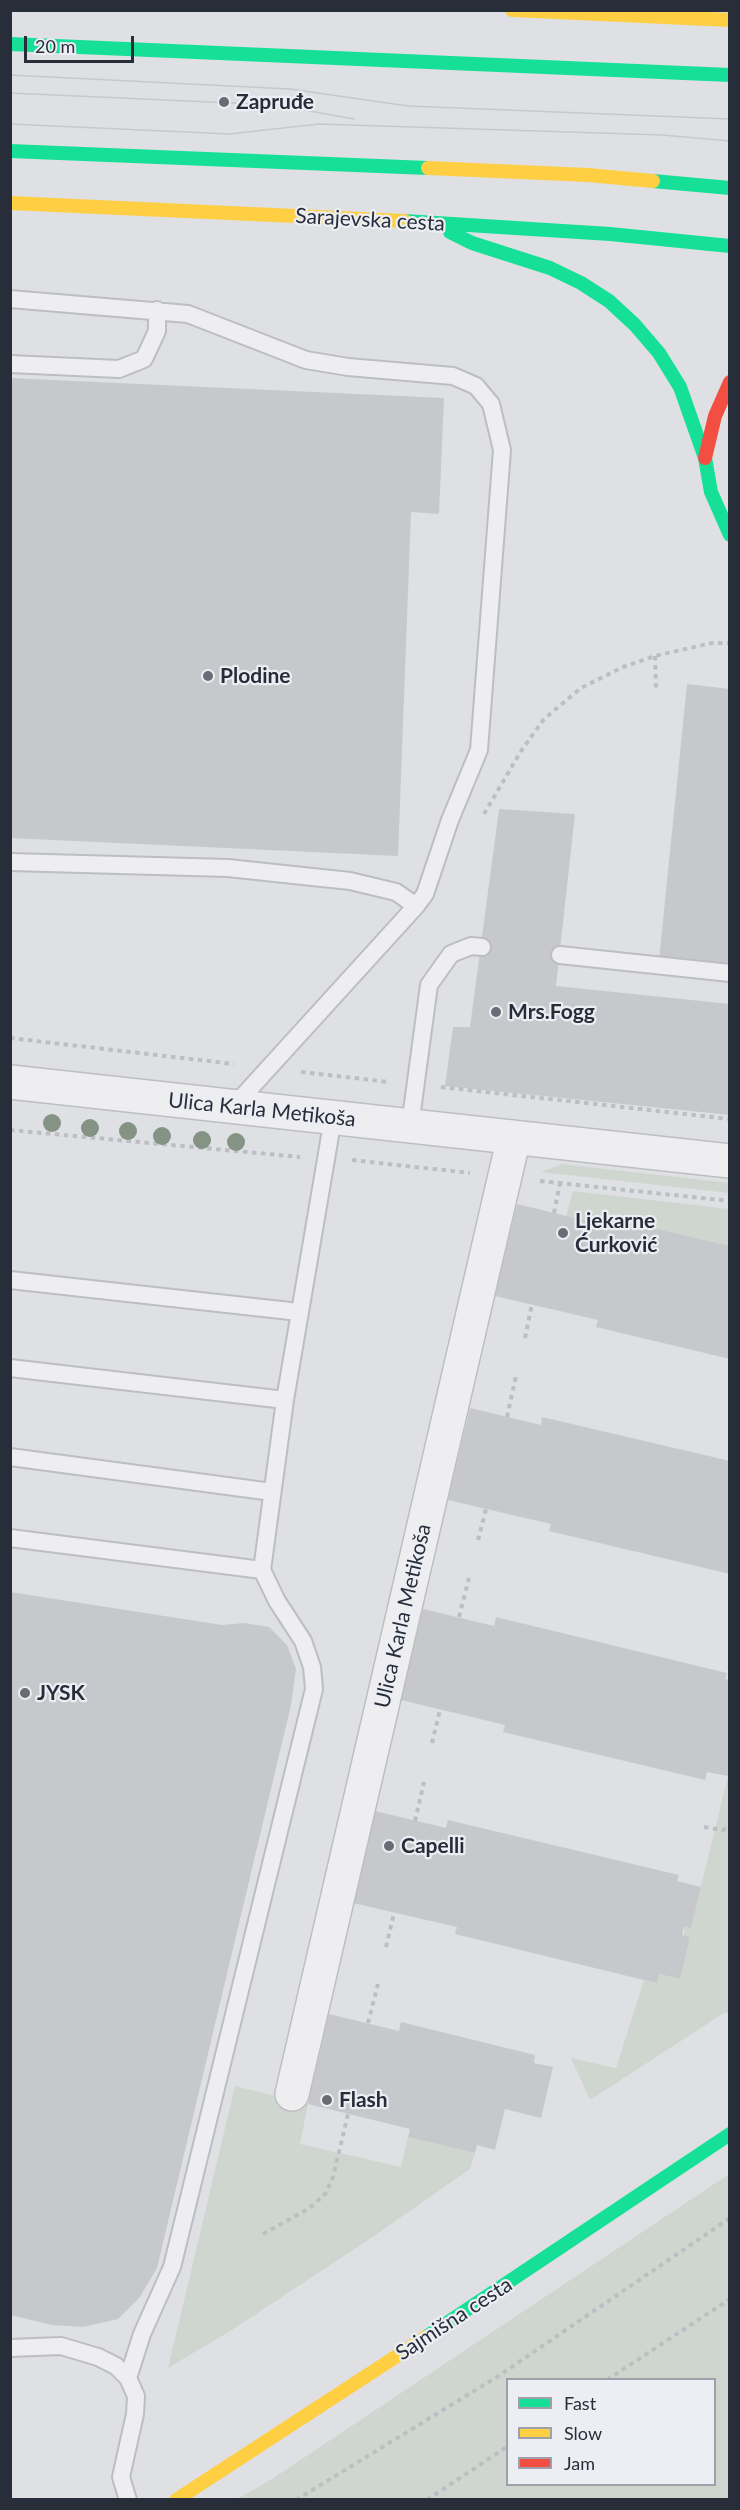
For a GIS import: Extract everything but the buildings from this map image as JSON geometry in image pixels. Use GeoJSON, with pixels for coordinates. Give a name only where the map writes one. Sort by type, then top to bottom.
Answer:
{"type":"FeatureCollection","features":[{"type":"Feature","properties":{"kind":"main road"},"geometry":{"type":"LineString","coordinates":[[512,10],[729,20]]}},
{"type":"Feature","properties":{"kind":"main road"},"geometry":{"type":"LineString","coordinates":[[10,44],[729,75]]}},
{"type":"Feature","properties":{"kind":"main road"},"geometry":{"type":"LineString","coordinates":[[10,151],[588,175],[729,188]]}},
{"type":"Feature","properties":{"kind":"main road","name":"Sarajevska cesta"},"geometry":{"type":"LineString","coordinates":[[10,203],[429,222],[610,234],[729,246]]}},
{"type":"Feature","properties":{"kind":"main road"},"geometry":{"type":"LineString","coordinates":[[429,222],[471,243],[550,268],[609,301],[635,325],[659,353],[680,387],[705,458],[711,492],[729,534]]}},
{"type":"Feature","properties":{"kind":"main road"},"geometry":{"type":"LineString","coordinates":[[705,458],[715,416],[729,382]]}},
{"type":"Feature","properties":{"kind":"main road","name":"Sajmišna cesta"},"geometry":{"type":"LineString","coordinates":[[176,2499],[494,2293],[729,2134]]}},
{"type":"Feature","properties":{"kind":"street","name":"Ulica Karla Metikoša"},"geometry":{"type":"LineString","coordinates":[[10,1082],[729,1161]]}},
{"type":"Feature","properties":{"kind":"street","name":"Ulica Karla Metikoša"},"geometry":{"type":"LineString","coordinates":[[292,2094],[514,1137]]}},
{"type":"Feature","properties":{"kind":"lane"},"geometry":{"type":"LineString","coordinates":[[10,299],[189,314],[306,360],[348,367],[453,376],[476,386],[491,404],[502,450],[479,750],[450,820],[425,894],[234,1107]]}},
{"type":"Feature","properties":{"kind":"lane"},"geometry":{"type":"LineString","coordinates":[[10,364],[119,369],[144,359],[158,331],[157,310]]}},
{"type":"Feature","properties":{"kind":"lane"},"geometry":{"type":"LineString","coordinates":[[10,862],[228,868],[351,881],[396,892],[416,906]]}},
{"type":"Feature","properties":{"kind":"lane"},"geometry":{"type":"LineString","coordinates":[[410,1126],[429,986],[451,954],[471,946],[482,947]]}},
{"type":"Feature","properties":{"kind":"lane"},"geometry":{"type":"LineString","coordinates":[[560,955],[729,973]]}},
{"type":"Feature","properties":{"kind":"lane"},"geometry":{"type":"LineString","coordinates":[[128,2378],[142,2334],[172,2266],[314,1689],[312,1667],[303,1641],[277,1601],[262,1570],[285,1400],[333,1118]]}},
{"type":"Feature","properties":{"kind":"lane"},"geometry":{"type":"LineString","coordinates":[[10,1280],[299,1312]]}},
{"type":"Feature","properties":{"kind":"lane"},"geometry":{"type":"LineString","coordinates":[[10,1368],[285,1400]]}},
{"type":"Feature","properties":{"kind":"lane"},"geometry":{"type":"LineString","coordinates":[[10,1457],[272,1492]]}},
{"type":"Feature","properties":{"kind":"lane"},"geometry":{"type":"LineString","coordinates":[[10,1538],[262,1570]]}},
{"type":"Feature","properties":{"kind":"lane"},"geometry":{"type":"LineString","coordinates":[[10,2348],[61,2346],[98,2357],[116,2366],[128,2378],[136,2396],[135,2414],[121,2477],[128,2499]]}},
{"type":"Feature","properties":{"kind":"path"},"geometry":{"type":"LineString","coordinates":[[480,822],[521,751],[544,719],[581,688],[622,667],[655,656],[712,643],[729,643]]}},
{"type":"Feature","properties":{"kind":"path"},"geometry":{"type":"LineString","coordinates":[[655,656],[656,689]]}},
{"type":"Feature","properties":{"kind":"path"},"geometry":{"type":"LineString","coordinates":[[10,1038],[729,1119]]}},
{"type":"Feature","properties":{"kind":"path"},"geometry":{"type":"LineString","coordinates":[[10,1130],[301,1157]]}},
{"type":"Feature","properties":{"kind":"path"},"geometry":{"type":"LineString","coordinates":[[554,1213],[560,1183]]}},
{"type":"Feature","properties":{"kind":"path"},"geometry":{"type":"LineString","coordinates":[[525,1338],[532,1304]]}},
{"type":"Feature","properties":{"kind":"path"},"geometry":{"type":"LineString","coordinates":[[507,1417],[516,1376]]}},
{"type":"Feature","properties":{"kind":"path"},"geometry":{"type":"LineString","coordinates":[[478,1540],[486,1509]]}},
{"type":"Feature","properties":{"kind":"path"},"geometry":{"type":"LineString","coordinates":[[459,1617],[469,1578]]}},
{"type":"Feature","properties":{"kind":"path"},"geometry":{"type":"LineString","coordinates":[[432,1743],[440,1710]]}},
{"type":"Feature","properties":{"kind":"path"},"geometry":{"type":"LineString","coordinates":[[415,1821],[424,1782]]}},
{"type":"Feature","properties":{"kind":"path"},"geometry":{"type":"LineString","coordinates":[[704,1827],[723,1830],[729,1826]]}},
{"type":"Feature","properties":{"kind":"path"},"geometry":{"type":"LineString","coordinates":[[386,1947],[394,1913]]}},
{"type":"Feature","properties":{"kind":"path"},"geometry":{"type":"LineString","coordinates":[[369,2023],[378,1984]]}},
{"type":"Feature","properties":{"kind":"path"},"geometry":{"type":"LineString","coordinates":[[262,2234],[310,2208],[326,2193],[333,2177],[348,2114]]}},
{"type":"Feature","properties":{"kind":"path"},"geometry":{"type":"LineString","coordinates":[[296,2499],[497,2378],[729,2218]]}},
{"type":"Feature","properties":{"kind":"path"},"geometry":{"type":"LineString","coordinates":[[609,2378],[729,2299]]}},
{"type":"Feature","properties":{"kind":"path"},"geometry":{"type":"LineString","coordinates":[[427,2499],[506,2447]]}},
{"type":"Feature","properties":{"kind":"shaded area"},"geometry":{"type":"Polygon","coordinates":[[[562,1164],[729,1183],[729,1193],[541,1172],[562,1164]]]}},
{"type":"Feature","properties":{"kind":"shaded area"},"geometry":{"type":"Polygon","coordinates":[[[573,1191],[729,1209],[729,1246],[590,1213],[587,1221],[566,1216],[573,1191]]]}},
{"type":"Feature","properties":{"kind":"shaded area"},"geometry":{"type":"Polygon","coordinates":[[[729,1772],[729,2013],[724,2013],[590,2100],[571,2058],[616,2068],[644,1980],[656,1983],[659,1974],[680,1979],[690,1937],[684,1936],[684,1926],[691,1927],[729,1772]]]}},
{"type":"Feature","properties":{"kind":"shaded area"},"geometry":{"type":"Polygon","coordinates":[[[235,2086],[308,2104],[300,2144],[401,2167],[408,2137],[475,2153],[470,2169],[232,2330],[168,2368],[235,2086]]]}},
{"type":"Feature","properties":{"kind":"shaded area"},"geometry":{"type":"Polygon","coordinates":[[[729,2174],[729,2499],[237,2499],[272,2479],[729,2174]]]}},
{"type":"Feature","properties":{"kind":"tram line"},"geometry":{"type":"LineString","coordinates":[[10,75],[290,89],[408,106],[730,119]]}},
{"type":"Feature","properties":{"kind":"tram line"},"geometry":{"type":"LineString","coordinates":[[10,93],[276,105],[354,119]]}},
{"type":"Feature","properties":{"kind":"tram line"},"geometry":{"type":"LineString","coordinates":[[10,124],[229,134],[319,124],[662,135],[730,141]]}},
{"type":"Feature","properties":{"kind":"traffic: fast"},"geometry":{"type":"LineString","coordinates":[[10,44],[730,75]]}},
{"type":"Feature","properties":{"kind":"traffic: fast"},"geometry":{"type":"LineString","coordinates":[[10,151],[428,168]]}},
{"type":"Feature","properties":{"kind":"traffic: fast"},"geometry":{"type":"LineString","coordinates":[[653,181],[730,188]]}},
{"type":"Feature","properties":{"kind":"traffic: fast"},"geometry":{"type":"LineString","coordinates":[[405,221],[610,234],[730,246]]}},
{"type":"Feature","properties":{"kind":"traffic: fast"},"geometry":{"type":"LineString","coordinates":[[450,232],[472,243],[550,268],[581,283],[609,301],[635,325],[659,353],[680,387],[705,458],[711,492],[730,535]]}},
{"type":"Feature","properties":{"kind":"traffic: fast"},"geometry":{"type":"LineString","coordinates":[[426,2337],[730,2134]]}},
{"type":"Feature","properties":{"kind":"traffic: slow"},"geometry":{"type":"LineString","coordinates":[[512,10],[730,20]]}},
{"type":"Feature","properties":{"kind":"traffic: slow"},"geometry":{"type":"LineString","coordinates":[[428,168],[588,175],[653,181]]}},
{"type":"Feature","properties":{"kind":"traffic: slow"},"geometry":{"type":"LineString","coordinates":[[10,203],[405,221]]}},
{"type":"Feature","properties":{"kind":"traffic: slow"},"geometry":{"type":"LineString","coordinates":[[176,2500],[426,2337]]}},
{"type":"Feature","properties":{"kind":"traffic: jam"},"geometry":{"type":"LineString","coordinates":[[705,458],[715,416],[730,382]]}},
{"type":"Feature","properties":{"kind":"place","name":"Zapruđe"},"geometry":{"type":"Point","coordinates":[224,102]}},
{"type":"Feature","properties":{"kind":"place","name":"Plodine"},"geometry":{"type":"Point","coordinates":[208,676]}},
{"type":"Feature","properties":{"kind":"place","name":"Mrs.Fogg"},"geometry":{"type":"Point","coordinates":[496,1012]}},
{"type":"Feature","properties":{"kind":"place","name":"Ljekarne Ćurković"},"geometry":{"type":"Point","coordinates":[563,1233]}},
{"type":"Feature","properties":{"kind":"place","name":"JYSK"},"geometry":{"type":"Point","coordinates":[25,1693]}},
{"type":"Feature","properties":{"kind":"place","name":"Capelli"},"geometry":{"type":"Point","coordinates":[389,1846]}},
{"type":"Feature","properties":{"kind":"place","name":"Flash"},"geometry":{"type":"Point","coordinates":[327,2100]}}]}
